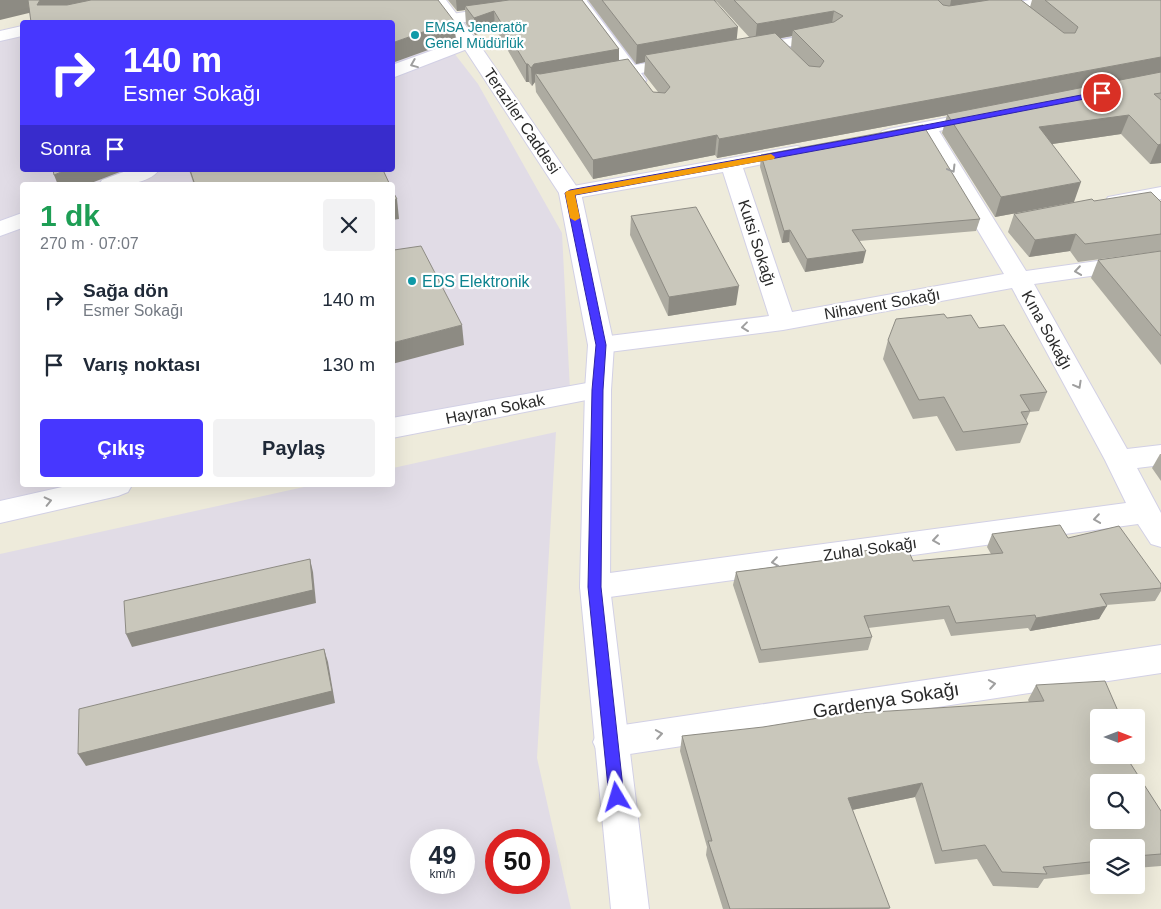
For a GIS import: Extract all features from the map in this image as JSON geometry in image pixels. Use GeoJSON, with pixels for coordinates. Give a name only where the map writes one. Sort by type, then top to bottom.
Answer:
{"type":"FeatureCollection","features":[{"type":"Feature","properties":{"kind":"street"},"geometry":{"type":"LineString","coordinates":[[444,10],[579,0]]}},
{"type":"Feature","properties":{"kind":"street","name":"Teraziler Caddesi"},"geometry":{"type":"LineString","coordinates":[[444,10],[469,42],[570,193],[601,345],[598,390],[595,587],[610,742],[630,909]]}},
{"type":"Feature","properties":{"kind":"street"},"geometry":{"type":"LineString","coordinates":[[0,36],[20,31]]}},
{"type":"Feature","properties":{"kind":"street"},"geometry":{"type":"LineString","coordinates":[[395,71],[469,42]]}},
{"type":"Feature","properties":{"kind":"street"},"geometry":{"type":"LineString","coordinates":[[868,139],[995,114]]}},
{"type":"Feature","properties":{"kind":"street","name":"Kına Sokağı"},"geometry":{"type":"LineString","coordinates":[[927,128],[996,225],[1019,279],[1119,460],[1145,512],[1161,536]]}},
{"type":"Feature","properties":{"kind":"street"},"geometry":{"type":"LineString","coordinates":[[570,193],[819,148]]}},
{"type":"Feature","properties":{"kind":"street","name":"Kutsi Sokağı"},"geometry":{"type":"LineString","coordinates":[[731,164],[783,322]]}},
{"type":"Feature","properties":{"kind":"street"},"geometry":{"type":"LineString","coordinates":[[118,182],[143,172]]}},
{"type":"Feature","properties":{"kind":"street"},"geometry":{"type":"LineString","coordinates":[[1093,206],[1161,193]]}},
{"type":"Feature","properties":{"kind":"street"},"geometry":{"type":"LineString","coordinates":[[0,229],[20,221]]}},
{"type":"Feature","properties":{"kind":"street","name":"Nihavent Sokağı"},"geometry":{"type":"LineString","coordinates":[[601,345],[783,322],[1019,279],[1161,259]]}},
{"type":"Feature","properties":{"kind":"street","name":"Hayran Sokak"},"geometry":{"type":"LineString","coordinates":[[395,427],[598,390]]}},
{"type":"Feature","properties":{"kind":"street"},"geometry":{"type":"LineString","coordinates":[[1119,460],[1161,455]]}},
{"type":"Feature","properties":{"kind":"street"},"geometry":{"type":"LineString","coordinates":[[0,512],[109,487]]}},
{"type":"Feature","properties":{"kind":"street","name":"Zuhal Sokağı"},"geometry":{"type":"LineString","coordinates":[[595,587],[1145,512]]}},
{"type":"Feature","properties":{"kind":"street","name":"Gardenya Sokağı"},"geometry":{"type":"LineString","coordinates":[[610,742],[1161,659]]}},
{"type":"Feature","properties":{"kind":"lane"},"geometry":{"type":"LineString","coordinates":[[579,0],[648,92]]}},
{"type":"Feature","properties":{"kind":"lane"},"geometry":{"type":"LineString","coordinates":[[984,12],[1055,0]]}},
{"type":"Feature","properties":{"kind":"lane"},"geometry":{"type":"LineString","coordinates":[[1014,7],[1028,18]]}},
{"type":"Feature","properties":{"kind":"lane"},"geometry":{"type":"LineString","coordinates":[[745,47],[831,35]]}},
{"type":"Feature","properties":{"kind":"lane"},"geometry":{"type":"LineString","coordinates":[[776,44],[788,57]]}},
{"type":"Feature","properties":{"kind":"lane"},"geometry":{"type":"LineString","coordinates":[[595,77],[686,60]]}},
{"type":"Feature","properties":{"kind":"shaded area"},"geometry":{"type":"Polygon","coordinates":[[[413,0],[478,84],[562,233],[570,390],[395,428],[395,182],[20,182],[20,487],[116,487],[0,512],[0,41],[20,36],[20,172],[395,172],[394,20],[413,0]]]}},
{"type":"Feature","properties":{"kind":"shaded area"},"geometry":{"type":"Polygon","coordinates":[[[556,432],[537,758],[571,909],[0,909],[0,554],[304,487],[395,487],[395,468],[556,432]]]}},
{"type":"Feature","properties":{"kind":"building"},"geometry":{"type":"Polygon","coordinates":[[[28,0],[40,0],[37,5],[67,5],[91,0],[438,0],[454,21],[395,42],[395,20],[31,20],[28,0]]]}},
{"type":"Feature","properties":{"kind":"building"},"geometry":{"type":"Polygon","coordinates":[[[509,0],[582,0],[619,49],[534,64],[531,68],[526,64],[494,11],[474,18],[465,6],[509,0]]]}},
{"type":"Feature","properties":{"kind":"building"},"geometry":{"type":"Polygon","coordinates":[[[602,0],[714,0],[738,27],[637,45],[602,0]]]}},
{"type":"Feature","properties":{"kind":"building"},"geometry":{"type":"Polygon","coordinates":[[[734,0],[938,0],[943,5],[949,6],[989,0],[1021,0],[1064,33],[1075,33],[1078,27],[1045,0],[1161,0],[1161,57],[719,139],[717,135],[593,160],[535,73],[540,74],[628,59],[653,92],[665,93],[670,87],[645,55],[775,33],[809,66],[820,67],[824,61],[793,30],[834,22],[843,16],[834,11],[757,24],[734,0]]]}},
{"type":"Feature","properties":{"kind":"building"},"geometry":{"type":"Polygon","coordinates":[[[1161,72],[1161,93],[1154,94],[1161,100],[1161,144],[1158,145],[1129,115],[1039,127],[1081,182],[1001,197],[947,114],[1161,72]]]}},
{"type":"Feature","properties":{"kind":"building"},"geometry":{"type":"Polygon","coordinates":[[[923,125],[980,219],[852,230],[866,251],[807,259],[790,230],[784,231],[761,155],[923,125]]]}},
{"type":"Feature","properties":{"kind":"building"},"geometry":{"type":"Polygon","coordinates":[[[191,172],[384,172],[389,182],[194,182],[191,172]]]}},
{"type":"Feature","properties":{"kind":"building"},"geometry":{"type":"Polygon","coordinates":[[[1151,192],[1161,202],[1161,234],[1085,244],[1076,234],[1035,240],[1014,214],[1092,199],[1094,201],[1151,192]]]}},
{"type":"Feature","properties":{"kind":"building"},"geometry":{"type":"Polygon","coordinates":[[[696,207],[739,286],[669,297],[631,216],[696,207]]]}},
{"type":"Feature","properties":{"kind":"building","name":"EDS Elektronik"},"geometry":{"type":"Polygon","coordinates":[[[421,246],[462,325],[395,342],[395,250],[421,246]]]}},
{"type":"Feature","properties":{"kind":"building"},"geometry":{"type":"Polygon","coordinates":[[[1161,251],[1161,336],[1098,260],[1161,251]]]}},
{"type":"Feature","properties":{"kind":"building"},"geometry":{"type":"Polygon","coordinates":[[[944,314],[947,318],[971,315],[979,328],[1004,325],[1047,392],[1020,395],[1030,411],[1021,412],[1028,424],[963,432],[944,397],[919,400],[888,340],[896,319],[944,314]]]}},
{"type":"Feature","properties":{"kind":"building"},"geometry":{"type":"Polygon","coordinates":[[[1060,525],[1068,538],[1119,526],[1161,584],[1161,588],[1100,594],[1107,606],[1036,618],[1035,615],[956,623],[949,606],[864,616],[872,637],[761,650],[736,572],[858,556],[856,552],[906,545],[913,561],[1003,553],[992,534],[1060,525]]]}},
{"type":"Feature","properties":{"kind":"building"},"geometry":{"type":"Polygon","coordinates":[[[310,559],[313,590],[126,634],[124,601],[310,559]]]}},
{"type":"Feature","properties":{"kind":"building"},"geometry":{"type":"Polygon","coordinates":[[[324,649],[332,691],[78,754],[79,709],[324,649]]]}},
{"type":"Feature","properties":{"kind":"building"},"geometry":{"type":"Polygon","coordinates":[[[1105,681],[1117,709],[1090,709],[1090,764],[1131,764],[1137,774],[1090,774],[1090,829],[1145,829],[1145,786],[1161,811],[1161,854],[1145,855],[1145,839],[1090,839],[1090,862],[1043,867],[1047,874],[1002,872],[985,845],[942,851],[922,783],[848,798],[890,908],[730,909],[708,841],[712,841],[682,736],[763,727],[843,714],[1044,701],[1036,685],[1105,681]]]}},
{"type":"Feature","properties":{"kind":"slow traffic"},"geometry":{"type":"LineString","coordinates":[[575,218],[570,193],[771,157]]}},
{"type":"Feature","properties":{"kind":"place","name":"EMSA Jeneratör Genel Müdürlük"},"geometry":{"type":"Point","coordinates":[415,35]}},
{"type":"Feature","properties":{"kind":"place","name":"EDS Elektronik"},"geometry":{"type":"Point","coordinates":[412,281]}},
{"type":"Feature","properties":{"kind":"route"},"geometry":{"type":"LineString","coordinates":[[617,797],[595,587],[598,390],[601,345],[570,193],[927,128],[1102,93]]}}]}
